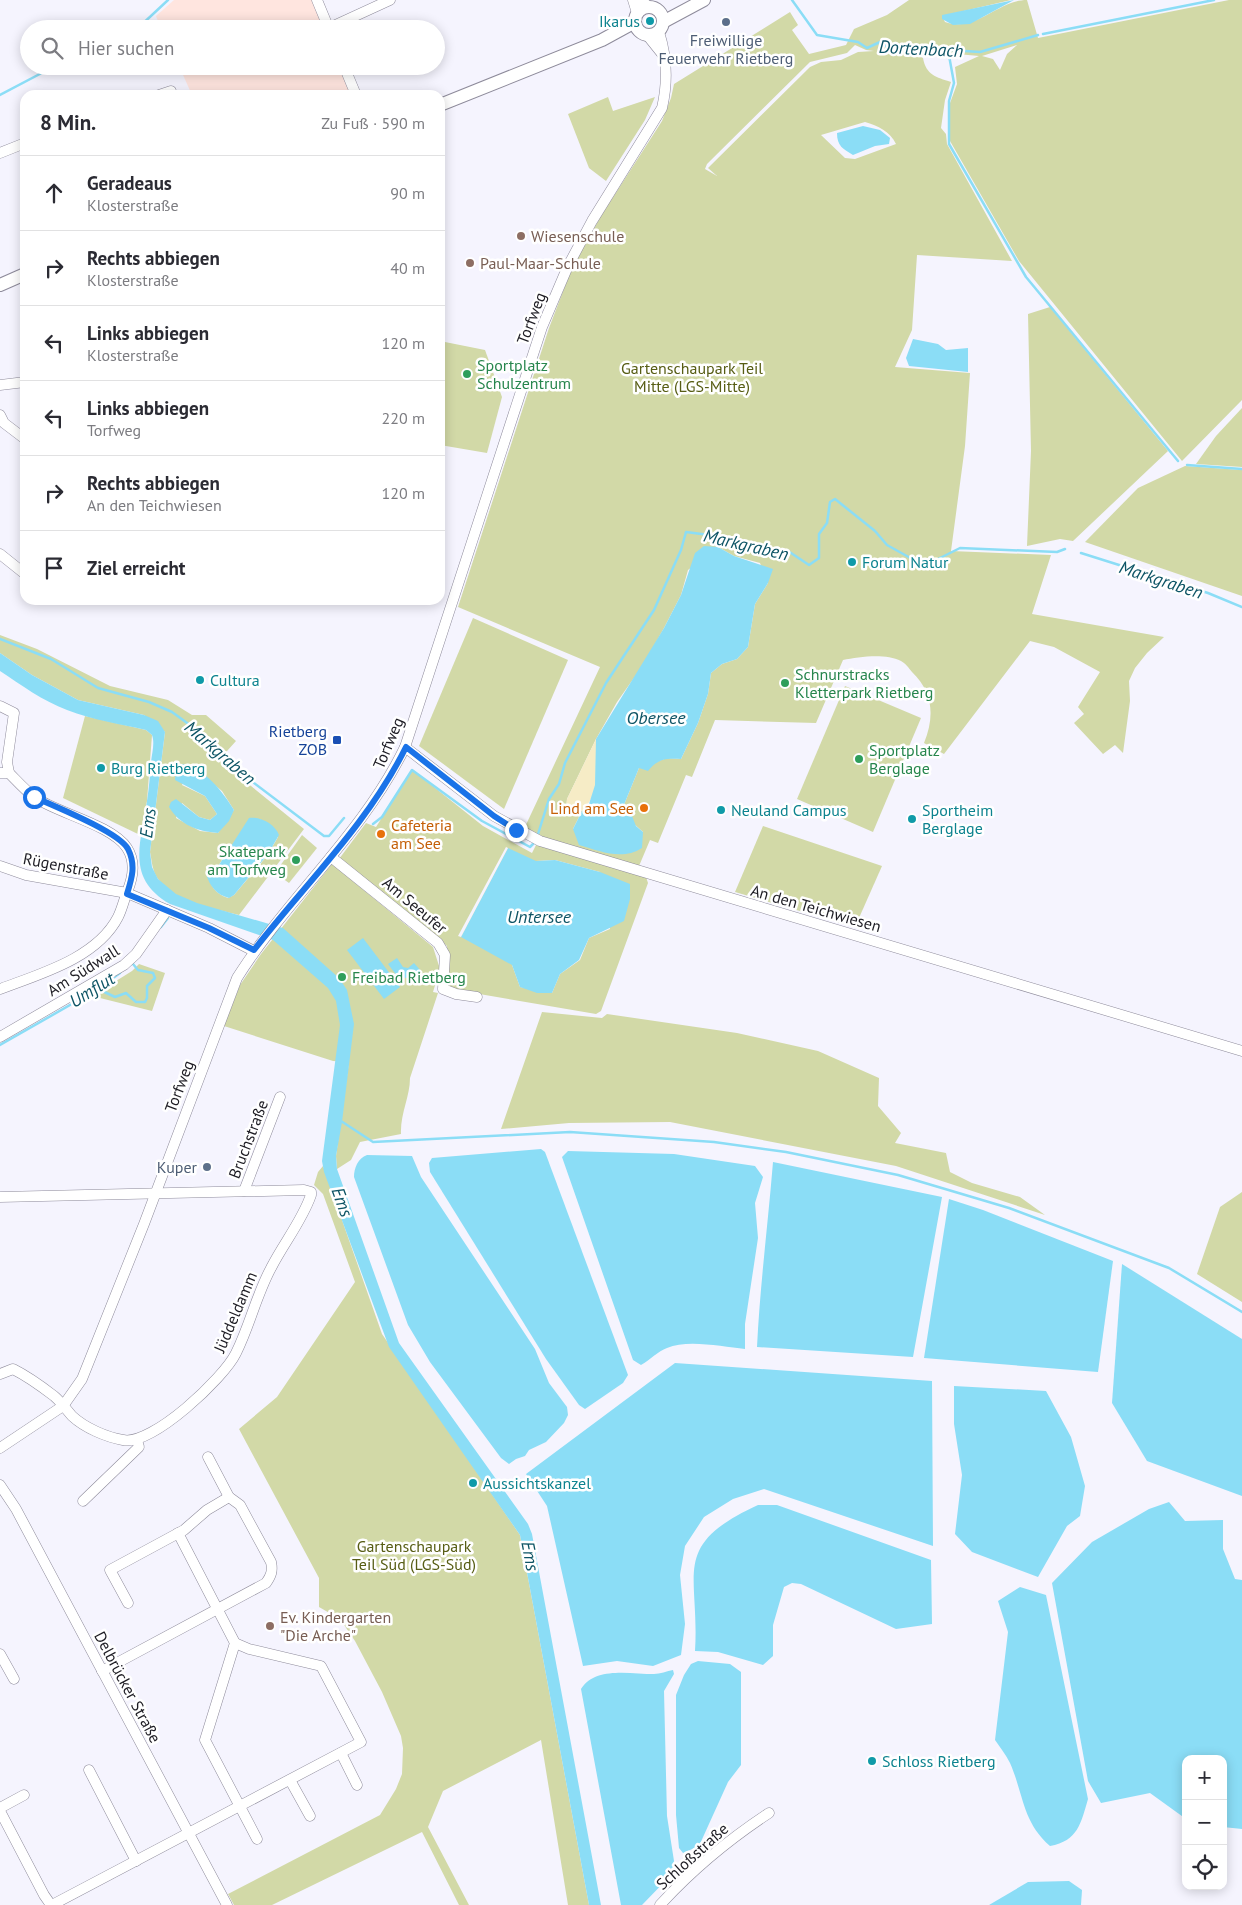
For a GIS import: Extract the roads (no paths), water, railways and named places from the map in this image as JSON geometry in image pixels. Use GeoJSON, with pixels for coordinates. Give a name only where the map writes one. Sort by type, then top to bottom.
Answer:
{"type":"FeatureCollection","features":[{"type":"Feature","properties":{"kind":"main road"},"geometry":{"type":"LineString","coordinates":[[445,103],[602,40],[648,19],[703,0]]}},
{"type":"Feature","properties":{"kind":"main road"},"geometry":{"type":"LineString","coordinates":[[0,285],[20,276]]}},
{"type":"Feature","properties":{"kind":"street"},"geometry":{"type":"LineString","coordinates":[[317,0],[326,20]]}},
{"type":"Feature","properties":{"kind":"street"},"geometry":{"type":"LineString","coordinates":[[346,20],[390,0]]}},
{"type":"Feature","properties":{"kind":"street","name":"Torfweg"},"geometry":{"type":"LineString","coordinates":[[0,1448],[63,1406],[82,1379],[155,1194],[228,996],[254,947],[331,857],[377,799],[406,747],[542,327],[568,266],[592,221],[662,108],[667,88],[664,58],[648,19],[633,0]]}},
{"type":"Feature","properties":{"kind":"street"},"geometry":{"type":"LineString","coordinates":[[348,75],[354,90]]}},
{"type":"Feature","properties":{"kind":"street"},"geometry":{"type":"LineString","coordinates":[[0,153],[20,145]]}},
{"type":"Feature","properties":{"kind":"street"},"geometry":{"type":"LineString","coordinates":[[0,385],[20,381]]}},
{"type":"Feature","properties":{"kind":"street"},"geometry":{"type":"LineString","coordinates":[[2,422],[20,435]]}},
{"type":"Feature","properties":{"kind":"street"},"geometry":{"type":"LineString","coordinates":[[0,554],[20,570]]}},
{"type":"Feature","properties":{"kind":"street"},"geometry":{"type":"LineString","coordinates":[[0,706],[14,713],[4,773],[34,797],[109,833],[127,847],[132,862],[133,878],[118,918],[108,931],[92,946],[66,964],[0,989]]}},
{"type":"Feature","properties":{"kind":"street","name":"An den Teichwiesen"},"geometry":{"type":"LineString","coordinates":[[406,747],[494,816],[540,841],[1242,1050]]}},
{"type":"Feature","properties":{"kind":"street","name":"Am Seeufer"},"geometry":{"type":"LineString","coordinates":[[331,857],[438,943],[445,955],[443,988],[456,994],[477,997]]}},
{"type":"Feature","properties":{"kind":"street","name":"Rügenstraße"},"geometry":{"type":"LineString","coordinates":[[0,866],[26,875],[127,894],[254,947]]}},
{"type":"Feature","properties":{"kind":"street","name":"Am Südwall"},"geometry":{"type":"LineString","coordinates":[[0,1037],[124,965],[136,954],[167,910]]}},
{"type":"Feature","properties":{"kind":"street","name":"Bruchstraße"},"geometry":{"type":"LineString","coordinates":[[244,1191],[280,1097]]}},
{"type":"Feature","properties":{"kind":"street","name":"Bruchstraße"},"geometry":{"type":"LineString","coordinates":[[0,1197],[304,1190],[311,1192]]}},
{"type":"Feature","properties":{"kind":"street","name":"Jüddeldamm"},"geometry":{"type":"LineString","coordinates":[[137,1440],[152,1433],[182,1410],[227,1368],[236,1354],[259,1292],[310,1199],[311,1192]]}},
{"type":"Feature","properties":{"kind":"street"},"geometry":{"type":"LineString","coordinates":[[0,1374],[13,1369],[56,1397],[74,1417],[103,1434],[124,1441],[137,1440],[139,1447],[83,1500]]}},
{"type":"Feature","properties":{"kind":"street"},"geometry":{"type":"LineString","coordinates":[[102,1670],[266,1583],[272,1569],[271,1562],[240,1505],[229,1497],[208,1457]]}},
{"type":"Feature","properties":{"kind":"street","name":"Delbrücker Straße"},"geometry":{"type":"LineString","coordinates":[[0,1485],[16,1509],[227,1905]]}},
{"type":"Feature","properties":{"kind":"street"},"geometry":{"type":"LineString","coordinates":[[128,1603],[110,1570],[178,1534],[207,1510],[229,1497]]}},
{"type":"Feature","properties":{"kind":"street"},"geometry":{"type":"LineString","coordinates":[[24,1795],[0,1809],[44,1895],[52,1905],[361,1742],[321,1666],[249,1649],[235,1643],[178,1534]]}},
{"type":"Feature","properties":{"kind":"street"},"geometry":{"type":"LineString","coordinates":[[235,1643],[205,1740],[257,1839]]}},
{"type":"Feature","properties":{"kind":"street"},"geometry":{"type":"LineString","coordinates":[[0,1654],[14,1680]]}},
{"type":"Feature","properties":{"kind":"street"},"geometry":{"type":"LineString","coordinates":[[341,1754],[358,1785]]}},
{"type":"Feature","properties":{"kind":"street"},"geometry":{"type":"LineString","coordinates":[[88,1770],[136,1861]]}},
{"type":"Feature","properties":{"kind":"street"},"geometry":{"type":"LineString","coordinates":[[290,1780],[310,1816]]}},
{"type":"Feature","properties":{"kind":"street","name":"Schloßstraße"},"geometry":{"type":"LineString","coordinates":[[660,1905],[706,1859],[732,1837],[769,1813]]}},
{"type":"Feature","properties":{"kind":"water"},"geometry":{"type":"Polygon","coordinates":[[[1014,0],[970,24],[953,25],[942,19],[942,15],[1014,0]]]}},
{"type":"Feature","properties":{"kind":"water"},"geometry":{"type":"Polygon","coordinates":[[[863,126],[880,130],[890,138],[889,144],[875,146],[853,155],[839,144],[837,133],[863,126]]]}},
{"type":"Feature","properties":{"kind":"water"},"geometry":{"type":"Polygon","coordinates":[[[913,339],[938,344],[946,350],[968,348],[968,372],[909,366],[906,358],[913,339]]]}},
{"type":"Feature","properties":{"kind":"water","name":"Obersee"},"geometry":{"type":"Polygon","coordinates":[[[704,546],[718,547],[734,556],[773,569],[768,583],[755,604],[748,647],[737,659],[722,664],[711,673],[708,694],[698,723],[681,759],[662,760],[648,771],[639,768],[621,812],[632,816],[636,826],[643,832],[642,848],[627,854],[611,854],[579,845],[573,829],[582,811],[589,804],[595,785],[596,739],[664,628],[681,595],[695,553],[704,546]]]}},
{"type":"Feature","properties":{"kind":"water","name":"Ems"},"geometry":{"type":"Polygon","coordinates":[[[0,653],[32,675],[78,700],[144,715],[158,721],[165,732],[150,852],[152,867],[158,879],[176,894],[197,903],[283,928],[339,978],[347,990],[354,1024],[336,1156],[337,1169],[399,1343],[528,1524],[532,1534],[601,1905],[589,1905],[520,1535],[389,1347],[324,1172],[322,1161],[340,1025],[336,1001],[328,988],[273,940],[170,904],[156,894],[147,883],[141,871],[139,858],[148,796],[153,748],[152,735],[146,730],[106,722],[67,710],[49,702],[0,671],[0,653]]]}},
{"type":"Feature","properties":{"kind":"water"},"geometry":{"type":"Polygon","coordinates":[[[182,764],[198,770],[212,781],[234,810],[229,821],[218,833],[196,829],[184,823],[169,807],[171,802],[176,799],[199,817],[210,820],[217,814],[205,796],[175,780],[176,770],[182,764]]]}},
{"type":"Feature","properties":{"kind":"water"},"geometry":{"type":"Polygon","coordinates":[[[249,818],[258,818],[267,822],[274,827],[279,835],[268,854],[234,895],[229,898],[221,895],[214,889],[206,873],[217,868],[249,818]]]}},
{"type":"Feature","properties":{"kind":"water","name":"Untersee"},"geometry":{"type":"Polygon","coordinates":[[[508,848],[536,861],[555,860],[600,872],[630,884],[630,899],[624,921],[589,938],[579,960],[560,974],[552,993],[537,993],[520,987],[512,965],[461,937],[508,848]]]}},
{"type":"Feature","properties":{"kind":"water"},"geometry":{"type":"Polygon","coordinates":[[[363,938],[400,987],[384,999],[347,950],[363,938]]]}},
{"type":"Feature","properties":{"kind":"water"},"geometry":{"type":"Polygon","coordinates":[[[397,958],[403,967],[408,968],[414,963],[421,971],[411,979],[397,976],[388,964],[397,958]]]}},
{"type":"Feature","properties":{"kind":"water"},"geometry":{"type":"Polygon","coordinates":[[[541,1149],[545,1152],[628,1375],[623,1383],[585,1409],[579,1405],[546,1359],[430,1172],[429,1163],[432,1158],[541,1149]]]}},
{"type":"Feature","properties":{"kind":"water"},"geometry":{"type":"Polygon","coordinates":[[[568,1151],[674,1154],[755,1166],[763,1177],[755,1203],[758,1238],[745,1324],[745,1349],[706,1344],[685,1344],[664,1349],[641,1365],[633,1360],[562,1157],[568,1151]]]}},
{"type":"Feature","properties":{"kind":"water"},"geometry":{"type":"Polygon","coordinates":[[[367,1155],[412,1156],[421,1177],[535,1349],[549,1383],[567,1407],[568,1415],[564,1423],[546,1442],[529,1450],[525,1456],[509,1464],[501,1458],[430,1362],[408,1325],[354,1177],[357,1164],[361,1158],[367,1155]]]}},
{"type":"Feature","properties":{"kind":"water"},"geometry":{"type":"Polygon","coordinates":[[[773,1162],[942,1197],[913,1357],[757,1347],[773,1162]]]}},
{"type":"Feature","properties":{"kind":"water"},"geometry":{"type":"Polygon","coordinates":[[[949,1199],[983,1210],[1113,1261],[1098,1372],[924,1358],[949,1199]]]}},
{"type":"Feature","properties":{"kind":"water"},"geometry":{"type":"Polygon","coordinates":[[[1122,1264],[1242,1339],[1242,1496],[1147,1461],[1112,1403],[1122,1264]]]}},
{"type":"Feature","properties":{"kind":"water"},"geometry":{"type":"Polygon","coordinates":[[[675,1363],[932,1381],[933,1546],[764,1489],[733,1499],[704,1517],[685,1546],[680,1575],[685,1624],[681,1655],[653,1666],[617,1661],[583,1666],[547,1506],[526,1474],[675,1363]]]}},
{"type":"Feature","properties":{"kind":"water"},"geometry":{"type":"Polygon","coordinates":[[[954,1386],[1046,1391],[1071,1437],[1085,1486],[1080,1516],[1067,1526],[1038,1577],[972,1552],[955,1534],[962,1475],[954,1424],[954,1386]]]}},
{"type":"Feature","properties":{"kind":"water"},"geometry":{"type":"Polygon","coordinates":[[[1169,1502],[1185,1521],[1223,1520],[1223,1549],[1235,1579],[1242,1580],[1242,1829],[1227,1827],[1227,1755],[1182,1755],[1182,1816],[1150,1793],[1101,1803],[1088,1781],[1052,1583],[1092,1542],[1149,1509],[1169,1502]]]}},
{"type":"Feature","properties":{"kind":"water"},"geometry":{"type":"Polygon","coordinates":[[[758,1505],[777,1505],[931,1560],[932,1624],[896,1629],[801,1584],[792,1583],[784,1587],[773,1625],[773,1656],[763,1665],[718,1652],[695,1651],[694,1581],[695,1564],[700,1548],[711,1534],[730,1520],[758,1505]]]}},
{"type":"Feature","properties":{"kind":"water"},"geometry":{"type":"Polygon","coordinates":[[[1020,1587],[1046,1595],[1088,1799],[1077,1830],[1067,1840],[1050,1846],[1034,1827],[1010,1763],[995,1740],[1008,1632],[998,1601],[1020,1587]]]}},
{"type":"Feature","properties":{"kind":"water"},"geometry":{"type":"Polygon","coordinates":[[[698,1661],[730,1664],[741,1672],[741,1765],[728,1782],[699,1846],[683,1853],[679,1848],[676,1815],[676,1695],[684,1675],[691,1664],[698,1661]]]}},
{"type":"Feature","properties":{"kind":"water"},"geometry":{"type":"Polygon","coordinates":[[[673,1670],[674,1674],[664,1691],[667,1816],[674,1861],[671,1875],[642,1905],[621,1905],[581,1689],[587,1682],[604,1674],[656,1674],[673,1670]]]}},
{"type":"Feature","properties":{"kind":"water"},"geometry":{"type":"Polygon","coordinates":[[[1069,1881],[1082,1890],[1081,1905],[989,1905],[1028,1882],[1069,1881]]]}},
{"type":"Feature","properties":{"kind":"waterway","name":"Dortenbach"},"geometry":{"type":"LineString","coordinates":[[147,20],[168,0]]}},
{"type":"Feature","properties":{"kind":"waterway","name":"Dortenbach"},"geometry":{"type":"LineString","coordinates":[[792,0],[817,35],[858,42],[867,48],[880,42],[889,48],[904,45],[922,52],[935,49],[980,52],[1038,35]]}},
{"type":"Feature","properties":{"kind":"waterway","name":"Dortenbach"},"geometry":{"type":"LineString","coordinates":[[1043,34],[1214,0]]}},
{"type":"Feature","properties":{"kind":"waterway"},"geometry":{"type":"LineString","coordinates":[[948,50],[954,83],[949,101],[949,144],[1026,277],[1178,461]]}},
{"type":"Feature","properties":{"kind":"waterway","name":"Dortenbach"},"geometry":{"type":"LineString","coordinates":[[0,95],[38,75]]}},
{"type":"Feature","properties":{"kind":"waterway"},"geometry":{"type":"LineString","coordinates":[[1187,465],[1242,469]]}},
{"type":"Feature","properties":{"kind":"waterway","name":"Markgraben"},"geometry":{"type":"LineString","coordinates":[[538,834],[549,799],[559,784],[565,763],[606,683],[654,610],[681,550],[686,532],[717,536],[751,544],[760,550],[788,551],[809,565],[819,558],[819,534],[827,523],[830,502],[835,499],[875,531],[887,545],[914,560],[934,561],[960,548],[1057,552],[1065,549]]}},
{"type":"Feature","properties":{"kind":"waterway","name":"Markgraben"},"geometry":{"type":"LineString","coordinates":[[1081,553],[1208,593],[1242,607]]}},
{"type":"Feature","properties":{"kind":"waterway","name":"Markgraben"},"geometry":{"type":"LineString","coordinates":[[0,639],[51,659],[98,688],[149,702],[172,712],[205,736],[213,752],[324,836],[329,836],[344,818]]}},
{"type":"Feature","properties":{"kind":"waterway","name":"Markgraben"},"geometry":{"type":"LineString","coordinates":[[373,824],[382,817],[412,770],[482,821],[530,847],[534,843]]}},
{"type":"Feature","properties":{"kind":"waterway","name":"Umflut"},"geometry":{"type":"LineString","coordinates":[[161,927],[168,918]]}},
{"type":"Feature","properties":{"kind":"waterway"},"geometry":{"type":"LineString","coordinates":[[98,989],[115,997],[126,993],[136,1002],[145,1002],[147,986],[155,978],[153,973],[138,970],[133,964]]}},
{"type":"Feature","properties":{"kind":"waterway","name":"Umflut"},"geometry":{"type":"LineString","coordinates":[[0,1045],[98,989],[120,973]]}},
{"type":"Feature","properties":{"kind":"waterway"},"geometry":{"type":"LineString","coordinates":[[341,1121],[373,1142],[570,1132],[714,1142],[786,1152],[898,1175],[1009,1208],[1169,1268],[1242,1312]]}},
{"type":"Feature","properties":{"kind":"place","name":"Ikarus"},"geometry":{"type":"Point","coordinates":[650,21]}},
{"type":"Feature","properties":{"kind":"place","name":"Freiwillige Feuerwehr Rietberg"},"geometry":{"type":"Point","coordinates":[726,22]}},
{"type":"Feature","properties":{"kind":"place","name":"Wiesenschule"},"geometry":{"type":"Point","coordinates":[521,236]}},
{"type":"Feature","properties":{"kind":"place","name":"Paul-Maar-Schule"},"geometry":{"type":"Point","coordinates":[470,263]}},
{"type":"Feature","properties":{"kind":"place","name":"Sportplatz Schulzentrum"},"geometry":{"type":"Point","coordinates":[467,374]}},
{"type":"Feature","properties":{"kind":"place","name":"Forum Natur"},"geometry":{"type":"Point","coordinates":[852,562]}},
{"type":"Feature","properties":{"kind":"place","name":"Cultura"},"geometry":{"type":"Point","coordinates":[200,680]}},
{"type":"Feature","properties":{"kind":"place","name":"Schnurstracks Kletterpark Rietberg"},"geometry":{"type":"Point","coordinates":[785,683]}},
{"type":"Feature","properties":{"kind":"place","name":"Rietberg ZOB"},"geometry":{"type":"Point","coordinates":[337,740]}},
{"type":"Feature","properties":{"kind":"place","name":"Sportplatz Berglage"},"geometry":{"type":"Point","coordinates":[859,759]}},
{"type":"Feature","properties":{"kind":"place","name":"Burg Rietberg"},"geometry":{"type":"Point","coordinates":[101,768]}},
{"type":"Feature","properties":{"kind":"place","name":"Lind am See"},"geometry":{"type":"Point","coordinates":[644,808]}},
{"type":"Feature","properties":{"kind":"place","name":"Neuland Campus"},"geometry":{"type":"Point","coordinates":[721,810]}},
{"type":"Feature","properties":{"kind":"place","name":"Sportheim Berglage"},"geometry":{"type":"Point","coordinates":[912,819]}},
{"type":"Feature","properties":{"kind":"place","name":"Cafeteria am See"},"geometry":{"type":"Point","coordinates":[381,834]}},
{"type":"Feature","properties":{"kind":"place","name":"Skatepark am Torfweg"},"geometry":{"type":"Point","coordinates":[296,860]}},
{"type":"Feature","properties":{"kind":"place","name":"Freibad Rietberg"},"geometry":{"type":"Point","coordinates":[342,977]}},
{"type":"Feature","properties":{"kind":"place","name":"Kuper"},"geometry":{"type":"Point","coordinates":[207,1167]}},
{"type":"Feature","properties":{"kind":"place","name":"Aussichtskanzel"},"geometry":{"type":"Point","coordinates":[473,1483]}},
{"type":"Feature","properties":{"kind":"place","name":"Ev. Kindergarten \"Die Arche\""},"geometry":{"type":"Point","coordinates":[270,1626]}},
{"type":"Feature","properties":{"kind":"place","name":"Schloss Rietberg"},"geometry":{"type":"Point","coordinates":[872,1761]}},
{"type":"Feature","properties":{"kind":"park label","name":"Gartenschaupark Teil Mitte (LGS-Mitte)"},"geometry":{"type":"Point","coordinates":[692,377]}},
{"type":"Feature","properties":{"kind":"park label","name":"Gartenschaupark Teil Süd (LGS-Süd)"},"geometry":{"type":"Point","coordinates":[414,1555]}}]}
